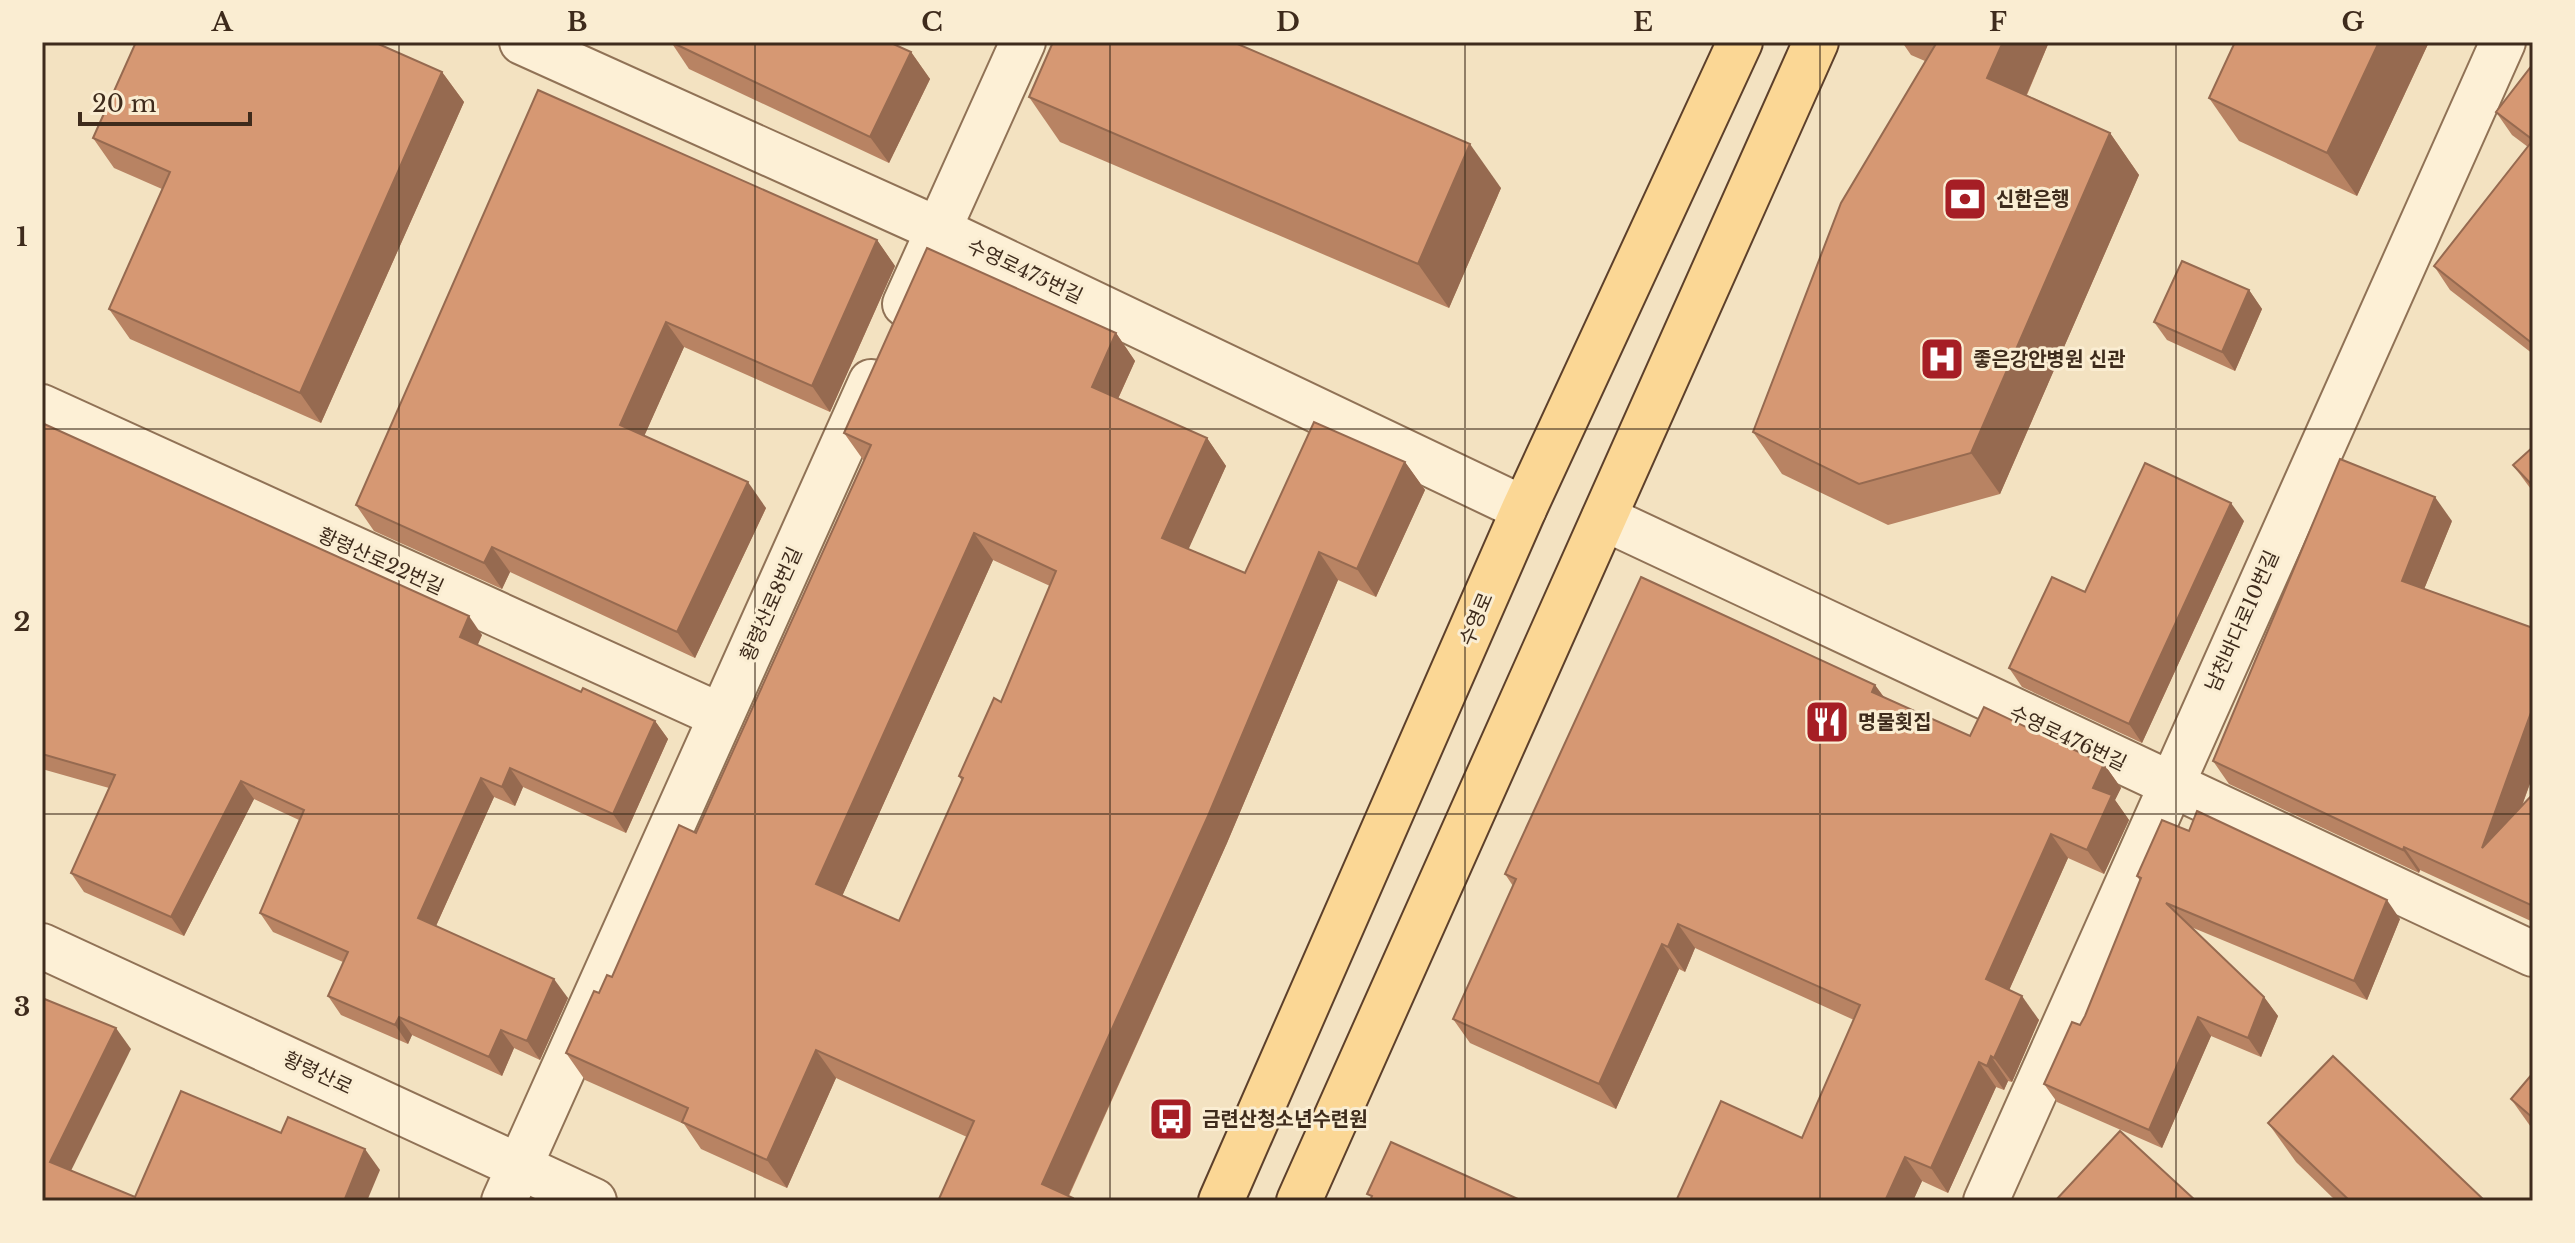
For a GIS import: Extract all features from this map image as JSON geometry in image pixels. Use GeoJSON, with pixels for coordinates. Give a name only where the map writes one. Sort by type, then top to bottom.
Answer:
{"type":"FeatureCollection","features":[{"type":"Feature","properties":{"kind":"main road","name":"수영로"},"geometry":{"type":"LineString","coordinates":[[1221,1201],[1524,509],[1740,42]]}},
{"type":"Feature","properties":{"kind":"main road"},"geometry":{"type":"LineString","coordinates":[[1299,1201],[1816,42]]}},
{"type":"Feature","properties":{"kind":"street","name":"수영로475번길"},"geometry":{"type":"LineString","coordinates":[[522,42],[939,230],[1524,509]]}},
{"type":"Feature","properties":{"kind":"street","name":"황령산로8번길"},"geometry":{"type":"LineString","coordinates":[[512,1184],[1023,42]]}},
{"type":"Feature","properties":{"kind":"street","name":"남천바다로10번길"},"geometry":{"type":"LineString","coordinates":[[1986,1201],[2168,785],[2503,42]]}},
{"type":"Feature","properties":{"kind":"street","name":"황령산로22번길"},"geometry":{"type":"LineString","coordinates":[[42,407],[721,716]]}},
{"type":"Feature","properties":{"kind":"street","name":"수영로476번길"},"geometry":{"type":"LineString","coordinates":[[1604,518],[2533,954]]}},
{"type":"Feature","properties":{"kind":"street","name":"황령산로"},"geometry":{"type":"LineString","coordinates":[[42,946],[512,1184],[594,1201]]}},
{"type":"Feature","properties":{"kind":"building"},"geometry":{"type":"Polygon","coordinates":[[[136,42],[374,42],[442,72],[300,393],[109,309],[170,172],[93,138],[136,42]]]}},
{"type":"Feature","properties":{"kind":"building"},"geometry":{"type":"Polygon","coordinates":[[[671,42],[889,42],[911,52],[870,137],[671,42]]]}},
{"type":"Feature","properties":{"kind":"building"},"geometry":{"type":"Polygon","coordinates":[[[1053,42],[1233,42],[1470,144],[1418,264],[1029,97],[1053,42]]]}},
{"type":"Feature","properties":{"kind":"building","name":"좋은강안병원 신관"},"geometry":{"type":"Polygon","coordinates":[[[1937,42],[2003,42],[1987,78],[2110,133],[1971,453],[1859,484],[1753,432],[1841,203],[1937,42]]]}},
{"type":"Feature","properties":{"kind":"building"},"geometry":{"type":"Polygon","coordinates":[[[2235,42],[2379,42],[2327,153],[2209,98],[2235,42]]]}},
{"type":"Feature","properties":{"kind":"building"},"geometry":{"type":"Polygon","coordinates":[[[2533,64],[2533,140],[2496,112],[2533,64]]]}},
{"type":"Feature","properties":{"kind":"building"},"geometry":{"type":"Polygon","coordinates":[[[538,90],[877,240],[812,386],[666,322],[620,425],[748,482],[677,632],[492,547],[484,563],[356,505],[538,90]]]}},
{"type":"Feature","properties":{"kind":"building"},"geometry":{"type":"Polygon","coordinates":[[[2533,140],[2533,344],[2434,266],[2533,140]]]}},
{"type":"Feature","properties":{"kind":"building"},"geometry":{"type":"Polygon","coordinates":[[[927,248],[1116,333],[1092,387],[1207,438],[1162,538],[1245,573],[1314,422],[1405,462],[1357,569],[1319,552],[1208,816],[1042,1184],[1073,1198],[1072,1201],[938,1201],[974,1121],[816,1050],[767,1160],[682,1122],[688,1108],[566,1053],[594,991],[599,993],[607,975],[612,977],[679,825],[696,833],[871,445],[844,433],[927,248]],[[974,533],[816,884],[899,921],[963,778],[959,776],[994,698],[1001,702],[1056,571],[974,533]]]}},
{"type":"Feature","properties":{"kind":"building"},"geometry":{"type":"Polygon","coordinates":[[[2182,261],[2249,290],[2222,352],[2154,322],[2182,261]]]}},
{"type":"Feature","properties":{"kind":"building"},"geometry":{"type":"Polygon","coordinates":[[[42,423],[469,616],[460,637],[581,692],[583,688],[655,721],[613,814],[510,768],[502,787],[481,778],[418,918],[554,979],[527,1041],[501,1030],[489,1057],[399,1017],[395,1025],[328,996],[348,952],[260,913],[304,810],[241,781],[171,917],[71,873],[115,775],[42,754],[42,423]]]}},
{"type":"Feature","properties":{"kind":"building"},"geometry":{"type":"Polygon","coordinates":[[[2533,447],[2533,486],[2513,465],[2533,447]]]}},
{"type":"Feature","properties":{"kind":"building"},"geometry":{"type":"Polygon","coordinates":[[[2340,459],[2435,497],[2402,581],[2533,628],[2533,707],[2482,848],[2533,794],[2533,906],[2404,847],[2403,850],[2213,761],[2340,459]]]}},
{"type":"Feature","properties":{"kind":"building"},"geometry":{"type":"Polygon","coordinates":[[[2145,463],[2231,503],[2129,724],[2009,668],[2052,577],[2085,592],[2145,463]]]}},
{"type":"Feature","properties":{"kind":"building"},"geometry":{"type":"Polygon","coordinates":[[[1641,577],[1875,685],[1872,692],[1970,736],[1984,707],[2104,764],[2093,788],[2112,795],[2087,850],[2051,834],[1986,979],[2022,996],[1994,1058],[1991,1056],[1987,1066],[1979,1062],[1931,1168],[1905,1157],[1885,1201],[1676,1201],[1721,1101],[1802,1138],[1860,1005],[1678,924],[1668,947],[1662,944],[1599,1084],[1453,1019],[1516,879],[1505,874],[1641,577]]]}},
{"type":"Feature","properties":{"kind":"building"},"geometry":{"type":"Polygon","coordinates":[[[2197,811],[2387,900],[2354,981],[2166,903],[2264,997],[2248,1038],[2198,1017],[2149,1130],[2044,1084],[2072,1022],[2080,1025],[2085,1016],[2141,878],[2137,876],[2162,820],[2189,831],[2197,811]]]}},
{"type":"Feature","properties":{"kind":"building"},"geometry":{"type":"Polygon","coordinates":[[[42,998],[116,1028],[50,1162],[135,1197],[181,1091],[281,1133],[288,1117],[365,1149],[344,1201],[42,1201],[42,998]]]}},
{"type":"Feature","properties":{"kind":"building"},"geometry":{"type":"Polygon","coordinates":[[[2333,1056],[2485,1201],[2350,1201],[2268,1123],[2333,1056]]]}},
{"type":"Feature","properties":{"kind":"building"},"geometry":{"type":"Polygon","coordinates":[[[2533,1073],[2533,1118],[2511,1099],[2533,1073]]]}},
{"type":"Feature","properties":{"kind":"building"},"geometry":{"type":"Polygon","coordinates":[[[2120,1131],[2196,1201],[2055,1201],[2120,1131]]]}},
{"type":"Feature","properties":{"kind":"building"},"geometry":{"type":"Polygon","coordinates":[[[1391,1142],[1518,1199],[1370,1201],[1372,1196],[1367,1194],[1391,1142]]]}},
{"type":"Feature","properties":{"kind":"place","name":"신한은행"},"geometry":{"type":"Point","coordinates":[1965,199]}},
{"type":"Feature","properties":{"kind":"place","name":"좋은강안병원 신관"},"geometry":{"type":"Point","coordinates":[1942,359]}},
{"type":"Feature","properties":{"kind":"place","name":"명물횟집"},"geometry":{"type":"Point","coordinates":[1827,722]}},
{"type":"Feature","properties":{"kind":"place","name":"금련산청소년수련원"},"geometry":{"type":"Point","coordinates":[1171,1119]}}]}
